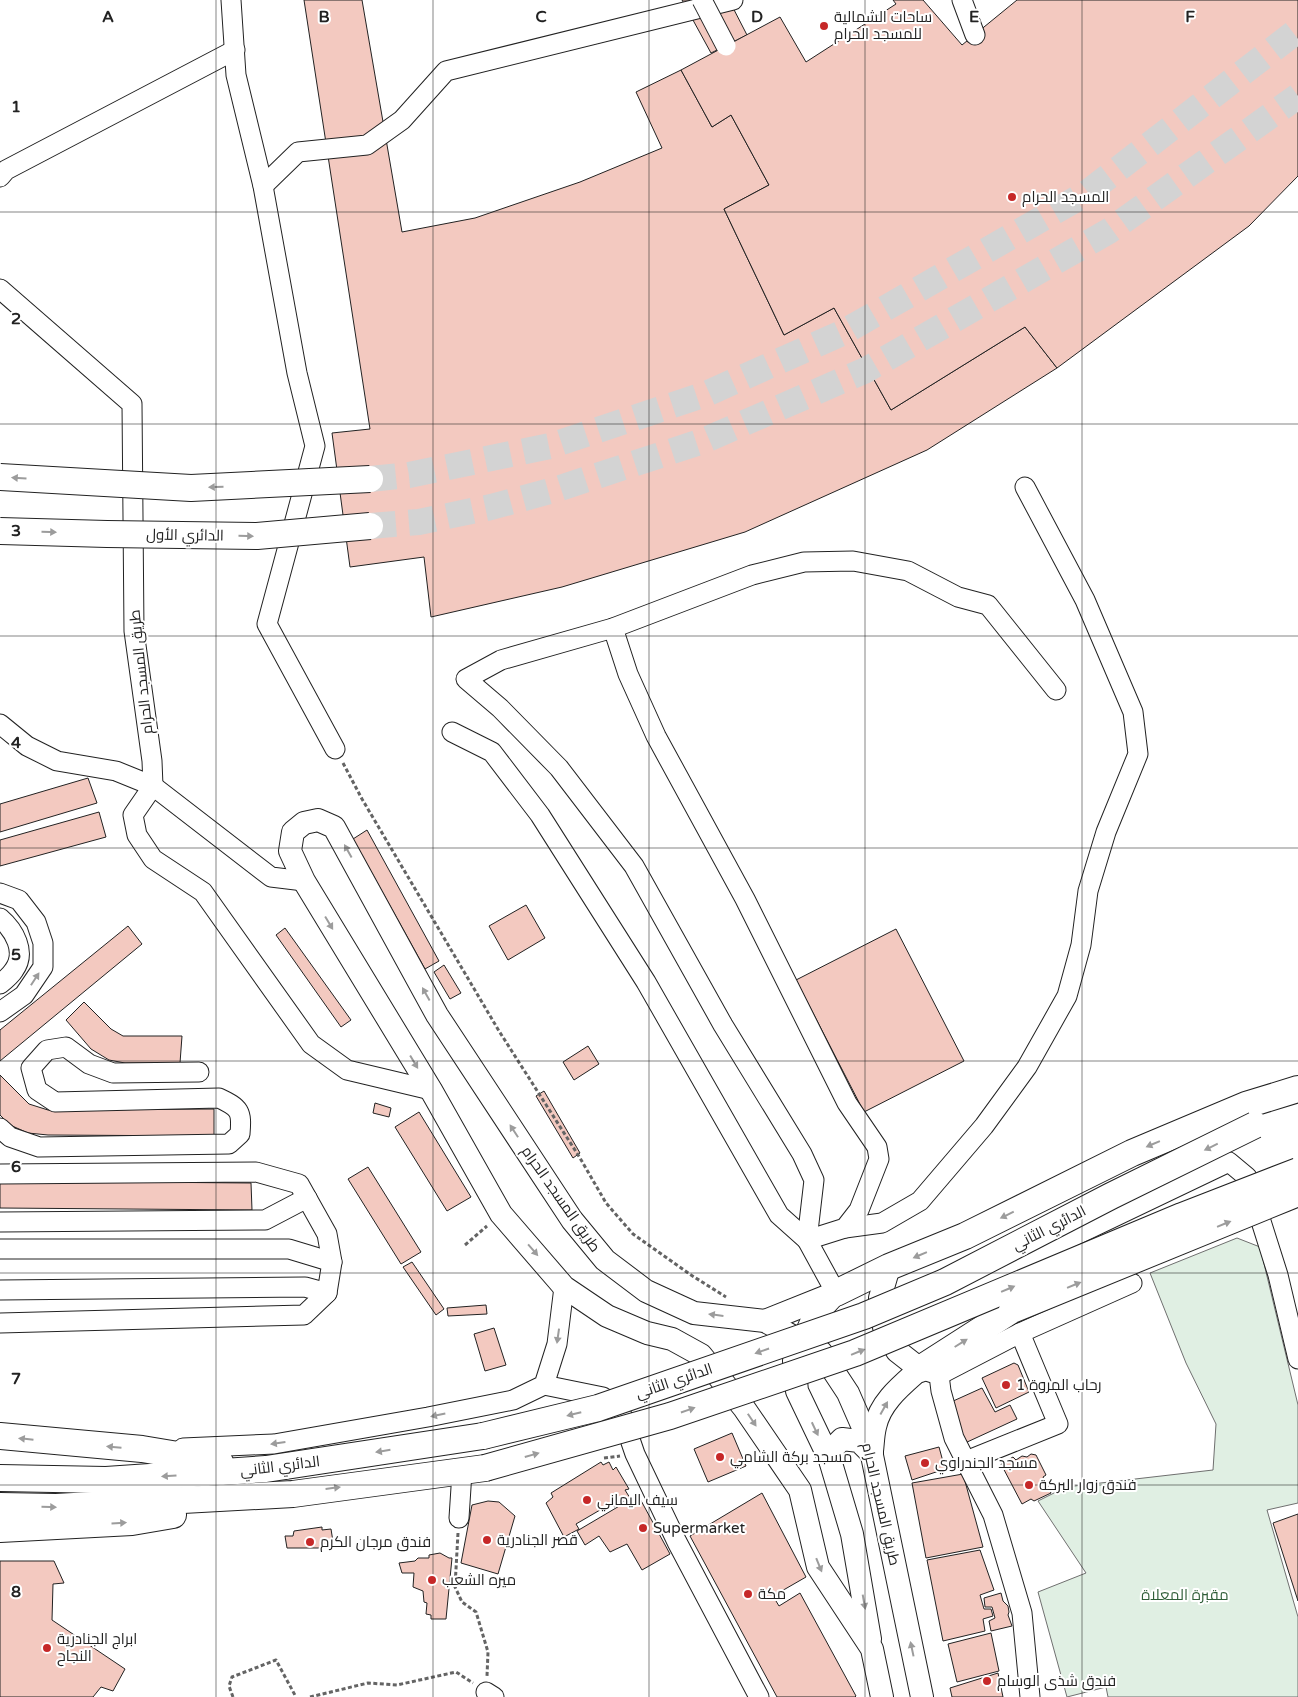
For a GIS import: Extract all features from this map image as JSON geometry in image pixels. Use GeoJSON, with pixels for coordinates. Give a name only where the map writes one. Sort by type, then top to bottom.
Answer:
{"type":"FeatureCollection","features":[{"type":"Feature","properties":{"kind":"highway"},"geometry":{"type":"LineString","coordinates":[[0,477],[191,488],[370,479]]}},
{"type":"Feature","properties":{"kind":"highway","name":"الدائري الأول"},"geometry":{"type":"LineString","coordinates":[[0,531],[258,536],[370,526]]}},
{"type":"Feature","properties":{"kind":"highway"},"geometry":{"type":"LineString","coordinates":[[836,1292],[889,1267],[965,1236],[1132,1153],[1251,1115],[1298,1089]]}},
{"type":"Feature","properties":{"kind":"highway","name":"الدائري الثاني"},"geometry":{"type":"LineString","coordinates":[[0,1478],[106,1480],[266,1470],[483,1436],[598,1408],[864,1316],[945,1282],[1111,1196],[1251,1115],[1298,1100]]}},
{"type":"Feature","properties":{"kind":"highway","name":"الدائري الثاني"},"geometry":{"type":"LineString","coordinates":[[0,1506],[56,1508],[293,1494],[473,1470],[670,1416],[855,1353],[1182,1216],[1298,1170]]}},
{"type":"Feature","properties":{"kind":"highway"},"geometry":{"type":"LineString","coordinates":[[930,1372],[1016,1322],[1298,1192]]}},
{"type":"Feature","properties":{"kind":"highway"},"geometry":{"type":"LineString","coordinates":[[0,1436],[142,1450],[266,1470]]}},
{"type":"Feature","properties":{"kind":"highway"},"geometry":{"type":"LineString","coordinates":[[0,1529],[132,1522],[293,1494]]}},
{"type":"Feature","properties":{"kind":"main road","name":"طريق المسجد الحرام"},"geometry":{"type":"LineString","coordinates":[[304,881],[290,851],[294,832],[304,822],[318,820],[334,826],[437,1014],[572,1220],[605,1260],[646,1291],[694,1313],[764,1321],[821,1352],[848,1393],[872,1454],[922,1697]]}},
{"type":"Feature","properties":{"kind":"main road"},"geometry":{"type":"LineString","coordinates":[[304,881],[431,1090],[501,1214],[564,1287],[607,1316],[647,1333],[672,1339],[701,1355],[744,1408],[800,1490],[818,1566],[872,1649]]}},
{"type":"Feature","properties":{"kind":"main road"},"geometry":{"type":"LineString","coordinates":[[889,1267],[880,1298],[884,1327],[897,1351],[930,1372]]}},
{"type":"Feature","properties":{"kind":"main road"},"geometry":{"type":"LineString","coordinates":[[764,1321],[836,1292]]}},
{"type":"Feature","properties":{"kind":"main road"},"geometry":{"type":"LineString","coordinates":[[836,1292],[813,1318],[794,1361],[797,1391],[830,1460],[852,1534],[882,1697]]}},
{"type":"Feature","properties":{"kind":"main road"},"geometry":{"type":"LineString","coordinates":[[872,1454],[875,1425],[884,1405],[897,1388],[930,1372]]}},
{"type":"Feature","properties":{"kind":"main road"},"geometry":{"type":"LineString","coordinates":[[830,1460],[834,1447],[842,1440],[859,1441],[872,1454]]}},
{"type":"Feature","properties":{"kind":"street"},"geometry":{"type":"LineString","coordinates":[[231,0],[236,76],[263,186],[297,373],[315,446],[268,624],[335,749]]}},
{"type":"Feature","properties":{"kind":"street"},"geometry":{"type":"LineString","coordinates":[[702,0],[726,46]]}},
{"type":"Feature","properties":{"kind":"street"},"geometry":{"type":"LineString","coordinates":[[263,186],[298,152],[367,145],[402,120],[446,71],[733,0]]}},
{"type":"Feature","properties":{"kind":"street"},"geometry":{"type":"LineString","coordinates":[[962,0],[975,35]]}},
{"type":"Feature","properties":{"kind":"street"},"geometry":{"type":"LineString","coordinates":[[0,177],[6,170],[234,50]]}},
{"type":"Feature","properties":{"kind":"street","name":"طريق المسجد الحرام"},"geometry":{"type":"LineString","coordinates":[[0,289],[132,404],[134,631],[152,761],[153,786]]}},
{"type":"Feature","properties":{"kind":"street"},"geometry":{"type":"LineString","coordinates":[[807,1240],[845,1228],[882,1224],[920,1201],[984,1126],[1027,1067],[1067,996],[1081,945],[1088,891],[1106,832],[1138,754],[1133,712],[1130,704],[1084,600],[1025,487]]}},
{"type":"Feature","properties":{"kind":"street"},"geometry":{"type":"LineString","coordinates":[[807,1240],[814,1180],[802,1154],[723,1025],[634,866],[559,768],[500,708],[466,679],[501,660],[612,628],[752,575],[804,562],[853,561],[908,571],[958,597],[988,605],[1056,690]]}},
{"type":"Feature","properties":{"kind":"street"},"geometry":{"type":"LineString","coordinates":[[612,628],[628,674],[656,736],[745,899],[847,1103],[878,1146],[879,1160],[859,1210],[845,1228]]}},
{"type":"Feature","properties":{"kind":"street"},"geometry":{"type":"LineString","coordinates":[[0,724],[27,746],[57,761],[116,771],[153,786],[271,877],[304,881]]}},
{"type":"Feature","properties":{"kind":"street"},"geometry":{"type":"LineString","coordinates":[[452,732],[492,752],[540,815],[646,982],[779,1215],[807,1240],[836,1292]]}},
{"type":"Feature","properties":{"kind":"street"},"geometry":{"type":"LineString","coordinates":[[153,786],[133,815],[138,836],[153,859],[203,892],[311,1044],[347,1070],[431,1090]]}},
{"type":"Feature","properties":{"kind":"street"},"geometry":{"type":"LineString","coordinates":[[0,893],[19,900],[36,922],[43,943],[42,967],[24,995],[0,1012]]}},
{"type":"Feature","properties":{"kind":"street"},"geometry":{"type":"LineString","coordinates":[[0,918],[13,932],[20,951],[15,969],[0,984]]}},
{"type":"Feature","properties":{"kind":"street"},"geometry":{"type":"LineString","coordinates":[[0,1128],[10,1138],[39,1146],[229,1144],[240,1134],[242,1118],[234,1106],[219,1098],[55,1102],[38,1090],[31,1068],[47,1050],[66,1047],[89,1064],[113,1073],[199,1072]]}},
{"type":"Feature","properties":{"kind":"street"},"geometry":{"type":"LineString","coordinates":[[884,1327],[1229,1162],[1247,1177],[1278,1275],[1298,1359]]}},
{"type":"Feature","properties":{"kind":"street"},"geometry":{"type":"LineString","coordinates":[[0,1174],[256,1172],[299,1184],[327,1234],[332,1262],[327,1293],[304,1315],[0,1323]]}},
{"type":"Feature","properties":{"kind":"street"},"geometry":{"type":"LineString","coordinates":[[0,1222],[265,1220],[307,1198]]}},
{"type":"Feature","properties":{"kind":"street"},"geometry":{"type":"LineString","coordinates":[[0,1249],[289,1250],[332,1262]]}},
{"type":"Feature","properties":{"kind":"street"},"geometry":{"type":"LineString","coordinates":[[966,1461],[1058,1424],[1016,1322],[1132,1283]]}},
{"type":"Feature","properties":{"kind":"street"},"geometry":{"type":"LineString","coordinates":[[0,1290],[305,1287],[327,1293]]}},
{"type":"Feature","properties":{"kind":"street"},"geometry":{"type":"LineString","coordinates":[[544,1385],[557,1344],[564,1287]]}},
{"type":"Feature","properties":{"kind":"street"},"geometry":{"type":"LineString","coordinates":[[930,1372],[941,1391],[954,1438],[993,1515],[1022,1613],[1030,1697]]}},
{"type":"Feature","properties":{"kind":"street"},"geometry":{"type":"LineString","coordinates":[[142,1450],[274,1444],[513,1400],[544,1385],[603,1397],[620,1410],[636,1454],[677,1542],[759,1697]]}},
{"type":"Feature","properties":{"kind":"street"},"geometry":{"type":"LineString","coordinates":[[459,1518],[473,1470]]}},
{"type":"Feature","properties":{"kind":"path"},"geometry":{"type":"LineString","coordinates":[[335,749],[362,799],[499,1031],[580,1158],[606,1203],[633,1234],[691,1275],[732,1300]]}},
{"type":"Feature","properties":{"kind":"path"},"geometry":{"type":"LineString","coordinates":[[464,1245],[501,1214]]}},
{"type":"Feature","properties":{"kind":"path"},"geometry":{"type":"LineString","coordinates":[[459,1518],[455,1587],[462,1602],[476,1612],[488,1652],[490,1694]]}},
{"type":"Feature","properties":{"kind":"path"},"geometry":{"type":"LineString","coordinates":[[233,1697],[229,1686],[232,1677],[276,1660],[296,1697]]}},
{"type":"Feature","properties":{"kind":"path"},"geometry":{"type":"LineString","coordinates":[[310,1697],[368,1682],[397,1685],[456,1672],[490,1694]]}},
{"type":"Feature","properties":{"kind":"green space","name":"مقبرة المعلاة"},"geometry":{"type":"Polygon","coordinates":[[[1237,1238],[1260,1247],[1298,1405],[1298,1503],[1267,1510],[1298,1617],[1298,1697],[1108,1697],[1106,1687],[1067,1697],[1038,1592],[1086,1573],[1038,1501],[1066,1487],[1213,1470],[1216,1424],[1186,1363],[1150,1273],[1237,1238]]]}},
{"type":"Feature","properties":{"kind":"building"},"geometry":{"type":"Polygon","coordinates":[[[304,0],[362,0],[402,232],[475,218],[580,182],[662,148],[636,92],[681,70],[712,127],[731,115],[769,185],[724,209],[784,335],[834,308],[891,410],[1025,327],[1057,368],[927,450],[745,532],[562,587],[431,617],[424,557],[350,567],[332,433],[370,429],[304,0]]]}},
{"type":"Feature","properties":{"kind":"building"},"geometry":{"type":"Polygon","coordinates":[[[682,0],[729,0],[747,35],[711,53],[682,0]]]}},
{"type":"Feature","properties":{"kind":"building","name":"المسجد الحرام"},"geometry":{"type":"Polygon","coordinates":[[[893,0],[923,0],[962,45],[1017,0],[1298,0],[1298,176],[1249,226],[1057,368],[1025,327],[891,410],[834,308],[784,335],[724,209],[769,185],[731,115],[712,127],[681,70],[780,17],[806,62],[896,4],[893,0]]]}},
{"type":"Feature","properties":{"kind":"building"},"geometry":{"type":"Polygon","coordinates":[[[88,778],[97,803],[0,832],[0,804],[88,778]]]}},
{"type":"Feature","properties":{"kind":"building"},"geometry":{"type":"Polygon","coordinates":[[[99,812],[106,837],[0,866],[0,840],[99,812]]]}},
{"type":"Feature","properties":{"kind":"building"},"geometry":{"type":"Polygon","coordinates":[[[367,830],[439,961],[425,969],[353,839],[367,830]]]}},
{"type":"Feature","properties":{"kind":"building"},"geometry":{"type":"Polygon","coordinates":[[[526,905],[545,938],[508,960],[489,926],[526,905]]]}},
{"type":"Feature","properties":{"kind":"building"},"geometry":{"type":"Polygon","coordinates":[[[128,926],[142,944],[0,1061],[0,1030],[128,926]]]}},
{"type":"Feature","properties":{"kind":"building"},"geometry":{"type":"Polygon","coordinates":[[[285,928],[351,1020],[341,1027],[276,935],[285,928]]]}},
{"type":"Feature","properties":{"kind":"building"},"geometry":{"type":"Polygon","coordinates":[[[896,929],[964,1061],[864,1112],[796,980],[896,929]]]}},
{"type":"Feature","properties":{"kind":"building"},"geometry":{"type":"Polygon","coordinates":[[[444,965],[461,993],[450,999],[434,972],[444,965]]]}},
{"type":"Feature","properties":{"kind":"building"},"geometry":{"type":"Polygon","coordinates":[[[84,1002],[111,1029],[123,1036],[182,1036],[180,1063],[125,1063],[109,1060],[91,1049],[66,1020],[84,1002]]]}},
{"type":"Feature","properties":{"kind":"building"},"geometry":{"type":"Polygon","coordinates":[[[588,1046],[599,1064],[574,1080],[563,1062],[588,1046]]]}},
{"type":"Feature","properties":{"kind":"building"},"geometry":{"type":"Polygon","coordinates":[[[0,1075],[29,1104],[48,1110],[214,1109],[214,1136],[48,1135],[28,1133],[10,1125],[0,1115],[0,1075]]]}},
{"type":"Feature","properties":{"kind":"building"},"geometry":{"type":"Polygon","coordinates":[[[544,1091],[580,1153],[573,1158],[536,1096],[544,1091]]]}},
{"type":"Feature","properties":{"kind":"building"},"geometry":{"type":"Polygon","coordinates":[[[375,1103],[391,1108],[389,1117],[373,1113],[375,1103]]]}},
{"type":"Feature","properties":{"kind":"building"},"geometry":{"type":"Polygon","coordinates":[[[419,1112],[471,1197],[447,1211],[395,1127],[419,1112]]]}},
{"type":"Feature","properties":{"kind":"building"},"geometry":{"type":"Polygon","coordinates":[[[368,1167],[421,1252],[401,1264],[348,1179],[368,1167]]]}},
{"type":"Feature","properties":{"kind":"building"},"geometry":{"type":"Polygon","coordinates":[[[0,1181],[251,1183],[252,1210],[0,1208],[0,1181]]]}},
{"type":"Feature","properties":{"kind":"building"},"geometry":{"type":"Polygon","coordinates":[[[412,1262],[444,1309],[436,1315],[403,1267],[412,1262]]]}},
{"type":"Feature","properties":{"kind":"building"},"geometry":{"type":"Polygon","coordinates":[[[486,1305],[487,1314],[448,1316],[447,1308],[486,1305]]]}},
{"type":"Feature","properties":{"kind":"building"},"geometry":{"type":"Polygon","coordinates":[[[494,1328],[506,1365],[485,1371],[474,1334],[494,1328]]]}},
{"type":"Feature","properties":{"kind":"building","name":"رحاب المروة 1"},"geometry":{"type":"Polygon","coordinates":[[[1014,1363],[1018,1365],[1029,1392],[996,1408],[982,1378],[1014,1363]]]}},
{"type":"Feature","properties":{"kind":"building"},"geometry":{"type":"Polygon","coordinates":[[[982,1388],[995,1412],[1010,1405],[1017,1419],[965,1443],[951,1402],[982,1388]]]}},
{"type":"Feature","properties":{"kind":"building","name":"مسجد بركة الشامي"},"geometry":{"type":"Polygon","coordinates":[[[732,1433],[746,1466],[708,1482],[694,1449],[732,1433]]]}},
{"type":"Feature","properties":{"kind":"building","name":"مسجد الجندراوي"},"geometry":{"type":"Polygon","coordinates":[[[939,1447],[945,1469],[912,1480],[905,1456],[939,1447]]]}},
{"type":"Feature","properties":{"kind":"building","name":"فندق زوار البركة"},"geometry":{"type":"Polygon","coordinates":[[[1031,1454],[1036,1455],[1046,1475],[1043,1477],[1051,1493],[1022,1504],[1001,1464],[1013,1457],[1016,1460],[1031,1454]]]}},
{"type":"Feature","properties":{"kind":"building","name":"سيف اليماني"},"geometry":{"type":"Polygon","coordinates":[[[601,1462],[603,1465],[609,1462],[613,1470],[616,1467],[629,1489],[625,1490],[630,1498],[614,1507],[612,1503],[576,1524],[579,1529],[564,1537],[546,1503],[553,1497],[551,1493],[601,1462]]]}},
{"type":"Feature","properties":{"kind":"building"},"geometry":{"type":"Polygon","coordinates":[[[963,1474],[983,1547],[926,1558],[912,1483],[963,1474]]]}},
{"type":"Feature","properties":{"kind":"building","name":"مكة"},"geometry":{"type":"Polygon","coordinates":[[[762,1493],[806,1577],[773,1596],[779,1606],[800,1593],[855,1697],[777,1697],[690,1536],[762,1493]]]}},
{"type":"Feature","properties":{"kind":"building","name":"سيف اليماني"},"geometry":{"type":"Polygon","coordinates":[[[638,1495],[670,1554],[642,1570],[627,1544],[610,1552],[599,1536],[585,1545],[577,1531],[638,1495]]]}},
{"type":"Feature","properties":{"kind":"building","name":"قصر الجنادرية"},"geometry":{"type":"Polygon","coordinates":[[[488,1501],[499,1502],[515,1516],[498,1574],[461,1563],[472,1505],[488,1501]]]}},
{"type":"Feature","properties":{"kind":"building"},"geometry":{"type":"Polygon","coordinates":[[[1298,1514],[1298,1601],[1273,1523],[1298,1514]]]}},
{"type":"Feature","properties":{"kind":"building","name":"فندق مرجان الكرم"},"geometry":{"type":"Polygon","coordinates":[[[322,1527],[322,1530],[331,1529],[334,1548],[287,1548],[285,1536],[293,1536],[294,1531],[322,1527]]]}},
{"type":"Feature","properties":{"kind":"building"},"geometry":{"type":"Polygon","coordinates":[[[980,1550],[994,1590],[980,1595],[984,1609],[991,1609],[993,1616],[983,1619],[985,1631],[943,1641],[927,1560],[980,1550]]]}},
{"type":"Feature","properties":{"kind":"building","name":"ميره الشعب"},"geometry":{"type":"Polygon","coordinates":[[[440,1553],[452,1558],[446,1619],[431,1619],[431,1615],[426,1614],[427,1603],[424,1602],[423,1591],[413,1587],[414,1573],[402,1573],[399,1563],[415,1561],[418,1558],[429,1558],[429,1555],[440,1553]]]}},
{"type":"Feature","properties":{"kind":"building","name":"ابراج الجنادرية النجاح"},"geometry":{"type":"Polygon","coordinates":[[[0,1561],[54,1561],[64,1583],[53,1584],[52,1620],[125,1669],[113,1691],[101,1687],[93,1697],[0,1697],[0,1561]]]}},
{"type":"Feature","properties":{"kind":"building"},"geometry":{"type":"Polygon","coordinates":[[[1001,1593],[1003,1601],[1008,1606],[1008,1615],[1012,1626],[991,1631],[989,1621],[995,1618],[992,1607],[985,1607],[984,1598],[1001,1593]]]}},
{"type":"Feature","properties":{"kind":"building"},"geometry":{"type":"Polygon","coordinates":[[[991,1633],[999,1671],[957,1682],[948,1644],[991,1633]]]}},
{"type":"Feature","properties":{"kind":"building","name":"فندق شذى الوسام"},"geometry":{"type":"Polygon","coordinates":[[[998,1673],[1003,1697],[952,1697],[950,1688],[998,1673]]]}},
{"type":"Feature","properties":{"kind":"tunnel"},"geometry":{"type":"LineString","coordinates":[[370,479],[409,475],[550,446],[706,394],[842,333],[1087,193],[1298,30]]}},
{"type":"Feature","properties":{"kind":"tunnel"},"geometry":{"type":"LineString","coordinates":[[370,526],[419,522],[491,507],[554,490],[703,441],[866,370],[1109,231],[1298,96]]}},
{"type":"Feature","properties":{"kind":"place","name":"ساحات الشمالية للمسجد الحرام"},"geometry":{"type":"Point","coordinates":[824,26]}},
{"type":"Feature","properties":{"kind":"place","name":"المسجد الحرام"},"geometry":{"type":"Point","coordinates":[1012,197]}},
{"type":"Feature","properties":{"kind":"place","name":"رحاب المروة 1"},"geometry":{"type":"Point","coordinates":[1006,1385]}},
{"type":"Feature","properties":{"kind":"place","name":"مسجد بركة الشامي"},"geometry":{"type":"Point","coordinates":[720,1457]}},
{"type":"Feature","properties":{"kind":"place","name":"مسجد الجندراوي"},"geometry":{"type":"Point","coordinates":[925,1463]}},
{"type":"Feature","properties":{"kind":"place","name":"فندق زوار البركة"},"geometry":{"type":"Point","coordinates":[1029,1485]}},
{"type":"Feature","properties":{"kind":"place","name":"سيف اليماني"},"geometry":{"type":"Point","coordinates":[587,1500]}},
{"type":"Feature","properties":{"kind":"place","name":"Supermarket"},"geometry":{"type":"Point","coordinates":[643,1528]}},
{"type":"Feature","properties":{"kind":"place","name":"قصر الجنادرية"},"geometry":{"type":"Point","coordinates":[487,1540]}},
{"type":"Feature","properties":{"kind":"place","name":"فندق مرجان الكرم"},"geometry":{"type":"Point","coordinates":[310,1542]}},
{"type":"Feature","properties":{"kind":"place","name":"ميره الشعب"},"geometry":{"type":"Point","coordinates":[432,1580]}},
{"type":"Feature","properties":{"kind":"place","name":"مكة"},"geometry":{"type":"Point","coordinates":[748,1594]}},
{"type":"Feature","properties":{"kind":"place","name":"ابراج الجنادرية النجاح"},"geometry":{"type":"Point","coordinates":[47,1648]}},
{"type":"Feature","properties":{"kind":"place","name":"فندق شذى الوسام"},"geometry":{"type":"Point","coordinates":[987,1681]}}]}
